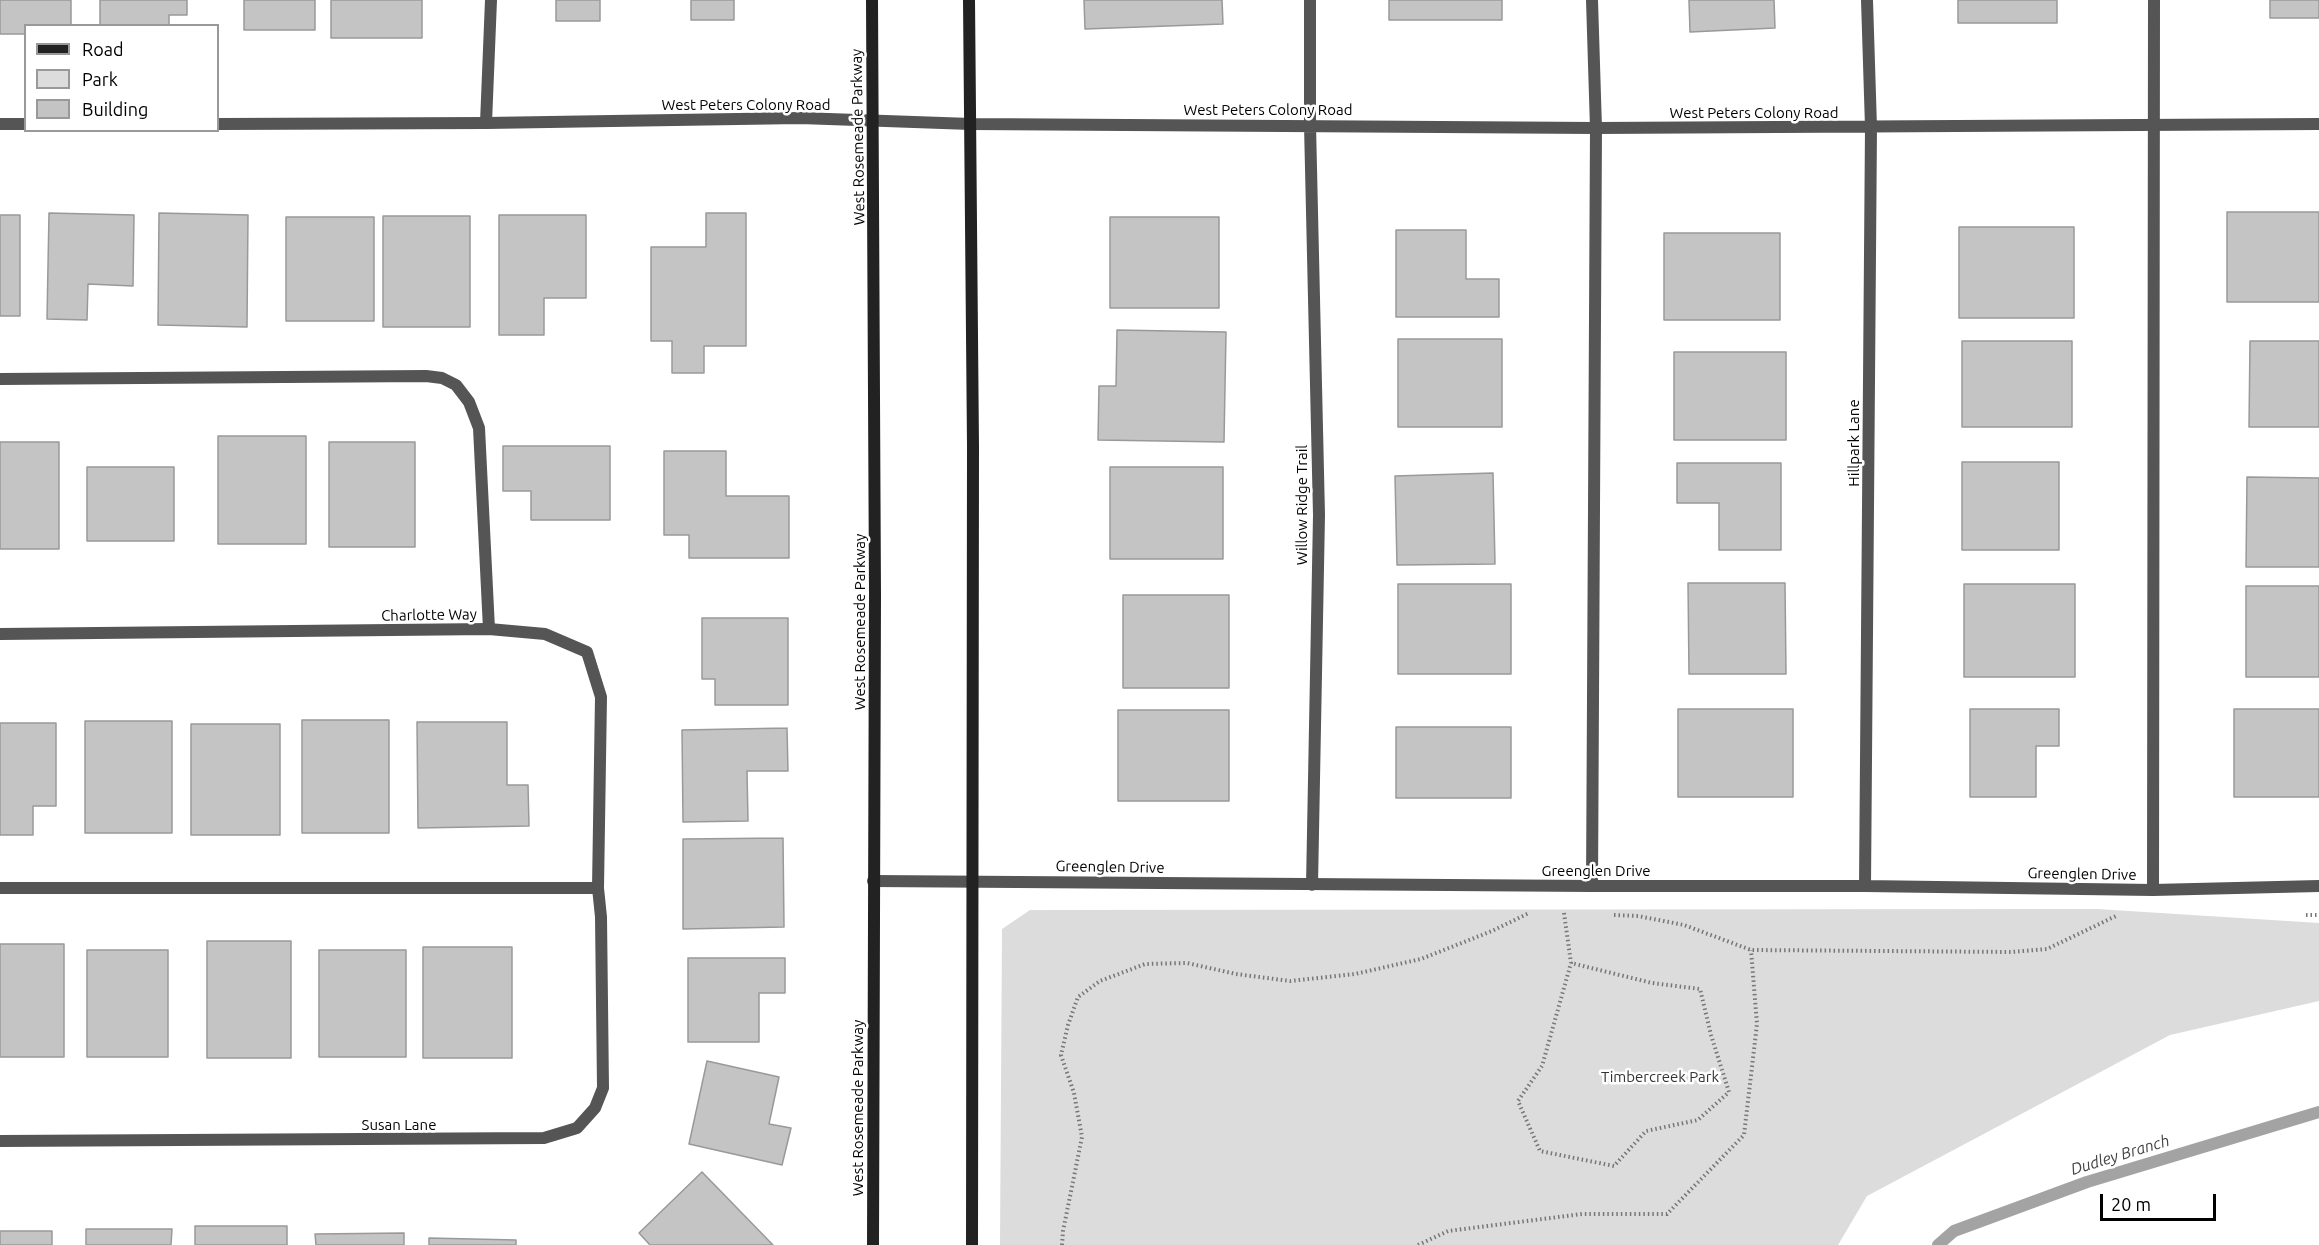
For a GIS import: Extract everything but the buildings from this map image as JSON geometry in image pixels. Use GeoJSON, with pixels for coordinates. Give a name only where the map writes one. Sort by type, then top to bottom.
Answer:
{"type":"FeatureCollection","features":[{"type":"Feature","properties":{"kind":"main road","name":"West Rosemeade Parkway"},"geometry":{"type":"LineString","coordinates":[[872,0],[875,593],[873,1245]]}},
{"type":"Feature","properties":{"kind":"main road"},"geometry":{"type":"LineString","coordinates":[[969,0],[972,1245]]}},
{"type":"Feature","properties":{"kind":"street"},"geometry":{"type":"LineString","coordinates":[[486,123],[491,0]]}},
{"type":"Feature","properties":{"kind":"street","name":"Willow Ridge Trail"},"geometry":{"type":"LineString","coordinates":[[1310,0],[1310,125],[1319,515],[1312,885]]}},
{"type":"Feature","properties":{"kind":"street"},"geometry":{"type":"LineString","coordinates":[[1592,0],[1596,128],[1592,886]]}},
{"type":"Feature","properties":{"kind":"street","name":"Hillpark Lane"},"geometry":{"type":"LineString","coordinates":[[1866,886],[1871,127],[1867,0]]}},
{"type":"Feature","properties":{"kind":"street"},"geometry":{"type":"LineString","coordinates":[[2153,890],[2156,124],[2154,0]]}},
{"type":"Feature","properties":{"kind":"street","name":"West Peters Colony Road"},"geometry":{"type":"LineString","coordinates":[[219,124],[800,118],[971,124],[1596,128],[2319,124]]}},
{"type":"Feature","properties":{"kind":"street"},"geometry":{"type":"LineString","coordinates":[[0,124],[24,124]]}},
{"type":"Feature","properties":{"kind":"street"},"geometry":{"type":"LineString","coordinates":[[0,379],[426,376],[442,378],[456,385],[469,402],[479,428],[489,629]]}},
{"type":"Feature","properties":{"kind":"street","name":"Charlotte Way"},"geometry":{"type":"LineString","coordinates":[[0,634],[489,629],[545,634],[587,652],[601,697],[598,888],[601,917]]}},
{"type":"Feature","properties":{"kind":"street","name":"Greenglen Drive"},"geometry":{"type":"LineString","coordinates":[[873,881],[1866,886],[2153,890],[2319,886]]}},
{"type":"Feature","properties":{"kind":"street"},"geometry":{"type":"LineString","coordinates":[[0,888],[598,888]]}},
{"type":"Feature","properties":{"kind":"street","name":"Susan Lane"},"geometry":{"type":"LineString","coordinates":[[0,1141],[490,1140],[544,1138],[578,1128],[595,1108],[603,1088],[601,917]]}},
{"type":"Feature","properties":{"kind":"path"},"geometry":{"type":"LineString","coordinates":[[1062,1245],[1082,1137],[1074,1093],[1060,1055],[1078,996],[1100,981],[1145,964],[1187,963],[1236,974],[1290,981],[1355,974],[1421,959],[1492,931],[1527,913],[1536,913]]}},
{"type":"Feature","properties":{"kind":"path"},"geometry":{"type":"LineString","coordinates":[[1555,913],[1574,913]]}},
{"type":"Feature","properties":{"kind":"path"},"geometry":{"type":"LineString","coordinates":[[1564,913],[1571,963],[1542,1066],[1518,1101],[1540,1151],[1614,1166],[1646,1131],[1698,1120],[1729,1092],[1700,990],[1652,983],[1571,963]]}},
{"type":"Feature","properties":{"kind":"path"},"geometry":{"type":"LineString","coordinates":[[1606,915],[1638,916],[1684,925],[1751,950],[2012,952],[2047,949],[2121,914]]}},
{"type":"Feature","properties":{"kind":"path"},"geometry":{"type":"LineString","coordinates":[[2295,915],[2319,915]]}},
{"type":"Feature","properties":{"kind":"path"},"geometry":{"type":"LineString","coordinates":[[1418,1245],[1448,1231],[1571,1215],[1667,1214],[1744,1135],[1757,1024],[1751,950]]}},
{"type":"Feature","properties":{"kind":"green space","name":"Timbercreek Park"},"geometry":{"type":"Polygon","coordinates":[[[2097,909],[2319,923],[2319,1001],[2170,1035],[1867,1196],[1838,1245],[1000,1245],[1002,929],[1030,910],[2097,909]]]}},
{"type":"Feature","properties":{"kind":"waterway","name":"Dudley Branch"},"geometry":{"type":"LineString","coordinates":[[1938,1245],[1954,1231],[2087,1182],[2319,1112]]}}]}
